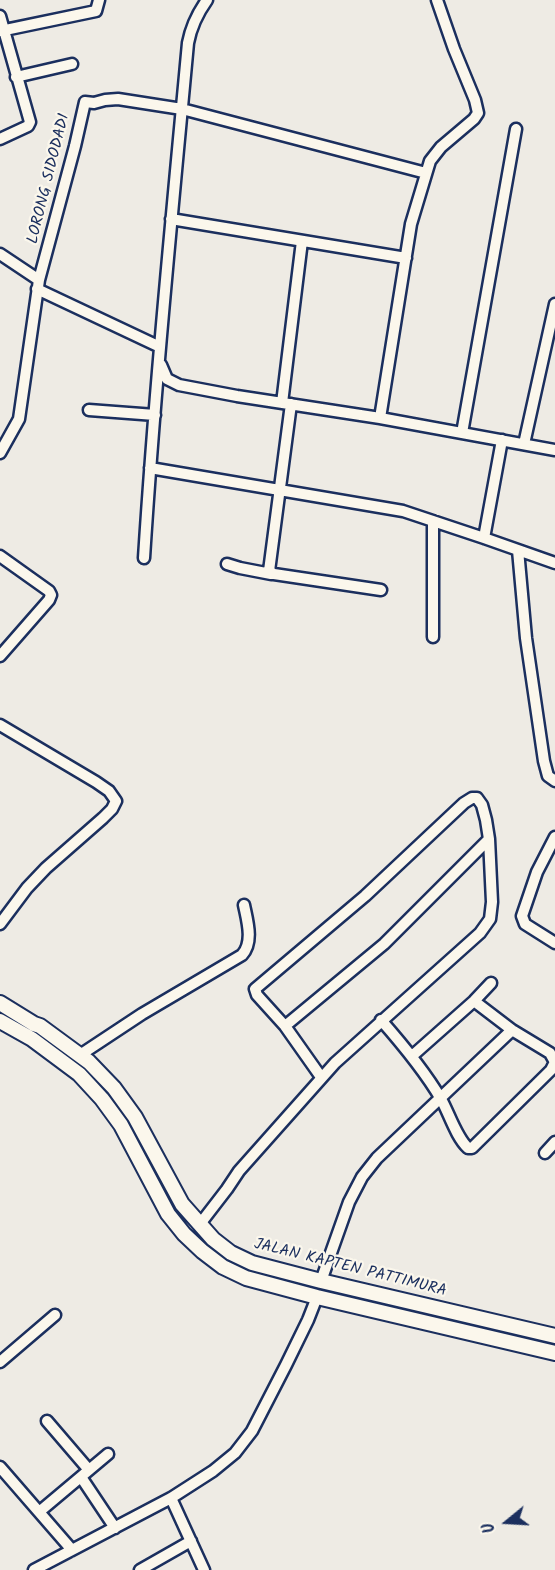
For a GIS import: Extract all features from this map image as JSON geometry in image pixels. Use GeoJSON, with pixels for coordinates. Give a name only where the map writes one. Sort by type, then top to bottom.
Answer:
{"type":"FeatureCollection","features":[{"type":"Feature","properties":{"kind":"main road","name":"JALAN KAPTEN PATTIMURA"},"geometry":{"type":"LineString","coordinates":[[0,1003],[40,1026],[80,1055],[114,1088],[135,1117],[182,1204],[213,1239],[231,1253],[252,1263],[321,1281],[555,1336]]}},
{"type":"Feature","properties":{"kind":"main road","name":"JALAN KAPTEN PATTIMURA"},"geometry":{"type":"LineString","coordinates":[[0,1021],[32,1040],[79,1074],[102,1099],[121,1125],[168,1214],[184,1234],[223,1267],[246,1278],[317,1297],[555,1353]]}},
{"type":"Feature","properties":{"kind":"main road"},"geometry":{"type":"LineString","coordinates":[[425,1322],[432,1308]]}},
{"type":"Feature","properties":{"kind":"street"},"geometry":{"type":"LineString","coordinates":[[2,31],[96,11],[99,0]]}},
{"type":"Feature","properties":{"kind":"street"},"geometry":{"type":"LineString","coordinates":[[144,558],[160,346],[188,43],[191,29],[207,0]]}},
{"type":"Feature","properties":{"kind":"street"},"geometry":{"type":"LineString","coordinates":[[380,418],[411,224],[430,160],[474,119],[478,112],[437,0]]}},
{"type":"Feature","properties":{"kind":"street"},"geometry":{"type":"LineString","coordinates":[[0,16],[2,31],[29,125],[0,140]]}},
{"type":"Feature","properties":{"kind":"street"},"geometry":{"type":"LineString","coordinates":[[16,77],[72,63]]}},
{"type":"Feature","properties":{"kind":"street","name":"LORONG SIDODADI"},"geometry":{"type":"LineString","coordinates":[[38,284],[85,102],[94,103],[118,99],[182,109]]}},
{"type":"Feature","properties":{"kind":"street"},"geometry":{"type":"LineString","coordinates":[[182,109],[426,173]]}},
{"type":"Feature","properties":{"kind":"street"},"geometry":{"type":"LineString","coordinates":[[462,433],[516,129]]}},
{"type":"Feature","properties":{"kind":"street"},"geometry":{"type":"LineString","coordinates":[[171,219],[406,258]]}},
{"type":"Feature","properties":{"kind":"street"},"geometry":{"type":"LineString","coordinates":[[271,573],[268,568],[281,489],[302,240]]}},
{"type":"Feature","properties":{"kind":"street"},"geometry":{"type":"LineString","coordinates":[[0,254],[38,284],[160,346]]}},
{"type":"Feature","properties":{"kind":"street"},"geometry":{"type":"LineString","coordinates":[[0,453],[19,419],[38,284]]}},
{"type":"Feature","properties":{"kind":"street"},"geometry":{"type":"LineString","coordinates":[[524,444],[555,304]]}},
{"type":"Feature","properties":{"kind":"street"},"geometry":{"type":"LineString","coordinates":[[160,362],[167,379],[174,383],[237,396],[380,418],[555,450]]}},
{"type":"Feature","properties":{"kind":"street"},"geometry":{"type":"LineString","coordinates":[[89,410],[155,416]]}},
{"type":"Feature","properties":{"kind":"street"},"geometry":{"type":"LineString","coordinates":[[484,538],[502,440]]}},
{"type":"Feature","properties":{"kind":"street"},"geometry":{"type":"LineString","coordinates":[[150,468],[403,511],[555,563]]}},
{"type":"Feature","properties":{"kind":"street"},"geometry":{"type":"LineString","coordinates":[[433,637],[434,521]]}},
{"type":"Feature","properties":{"kind":"street"},"geometry":{"type":"LineString","coordinates":[[518,550],[526,638],[544,761],[548,776],[555,781]]}},
{"type":"Feature","properties":{"kind":"street"},"geometry":{"type":"LineString","coordinates":[[0,556],[49,591],[51,596],[0,656]]}},
{"type":"Feature","properties":{"kind":"street"},"geometry":{"type":"LineString","coordinates":[[227,564],[381,590]]}},
{"type":"Feature","properties":{"kind":"street"},"geometry":{"type":"LineString","coordinates":[[0,724],[109,790],[116,801],[103,818],[27,888],[0,924]]}},
{"type":"Feature","properties":{"kind":"street"},"geometry":{"type":"LineString","coordinates":[[200,1224],[239,1171],[321,1077],[381,1020],[480,933],[490,919],[492,902],[489,839],[482,805],[477,798],[469,800],[365,896],[255,988],[257,995],[285,1026],[321,1077]]}},
{"type":"Feature","properties":{"kind":"street"},"geometry":{"type":"LineString","coordinates":[[555,837],[537,872],[522,916],[525,924],[555,943]]}},
{"type":"Feature","properties":{"kind":"street"},"geometry":{"type":"LineString","coordinates":[[285,1026],[384,944],[489,839]]}},
{"type":"Feature","properties":{"kind":"street"},"geometry":{"type":"LineString","coordinates":[[80,1055],[142,1014],[242,955],[246,950],[249,929],[244,905]]}},
{"type":"Feature","properties":{"kind":"street"},"geometry":{"type":"LineString","coordinates":[[412,1056],[491,983]]}},
{"type":"Feature","properties":{"kind":"street"},"geometry":{"type":"LineString","coordinates":[[381,1020],[412,1056],[441,1098],[464,1146],[470,1149],[551,1070],[555,1062],[550,1053],[512,1030],[474,1001]]}},
{"type":"Feature","properties":{"kind":"street"},"geometry":{"type":"LineString","coordinates":[[321,1281],[349,1202],[362,1177],[377,1158],[512,1030]]}},
{"type":"Feature","properties":{"kind":"street"},"geometry":{"type":"LineString","coordinates":[[545,1153],[555,1142]]}},
{"type":"Feature","properties":{"kind":"street"},"geometry":{"type":"LineString","coordinates":[[34,1570],[171,1498],[219,1467],[234,1453],[252,1431],[308,1320],[317,1297]]}},
{"type":"Feature","properties":{"kind":"street"},"geometry":{"type":"LineString","coordinates":[[0,1362],[55,1315]]}},
{"type":"Feature","properties":{"kind":"street"},"geometry":{"type":"LineString","coordinates":[[47,1421],[85,1473],[114,1528]]}},
{"type":"Feature","properties":{"kind":"street"},"geometry":{"type":"LineString","coordinates":[[39,1512],[108,1454]]}},
{"type":"Feature","properties":{"kind":"street"},"geometry":{"type":"LineString","coordinates":[[0,1467],[72,1550]]}},
{"type":"Feature","properties":{"kind":"street"},"geometry":{"type":"LineString","coordinates":[[171,1498],[204,1570]]}},
{"type":"Feature","properties":{"kind":"street"},"geometry":{"type":"LineString","coordinates":[[140,1570],[191,1541]]}}]}
